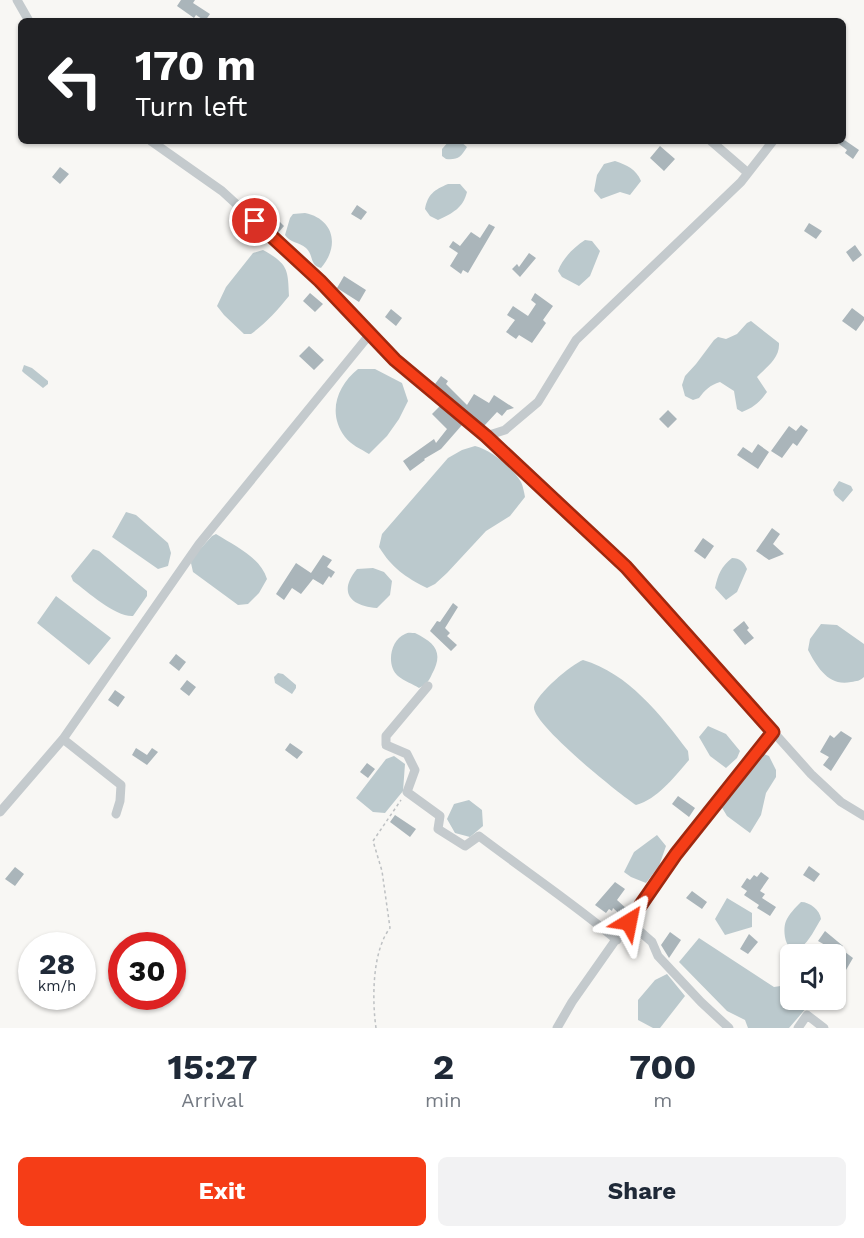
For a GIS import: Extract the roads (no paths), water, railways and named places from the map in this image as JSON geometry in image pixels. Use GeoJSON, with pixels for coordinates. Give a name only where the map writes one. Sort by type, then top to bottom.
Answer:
{"type":"FeatureCollection","features":[{"type":"Feature","properties":{"kind":"street"},"geometry":{"type":"LineString","coordinates":[[17,0],[27,18]]}},
{"type":"Feature","properties":{"kind":"street"},"geometry":{"type":"LineString","coordinates":[[155,144],[222,191],[320,281],[395,360],[486,436],[626,567],[819,781],[841,802],[864,816]]}},
{"type":"Feature","properties":{"kind":"street"},"geometry":{"type":"LineString","coordinates":[[714,144],[748,173]]}},
{"type":"Feature","properties":{"kind":"street"},"geometry":{"type":"LineString","coordinates":[[486,436],[505,430],[538,402],[576,340],[741,182],[771,144]]}},
{"type":"Feature","properties":{"kind":"street"},"geometry":{"type":"LineString","coordinates":[[0,813],[63,739],[199,544],[370,334]]}},
{"type":"Feature","properties":{"kind":"street"},"geometry":{"type":"LineString","coordinates":[[428,686],[386,736],[387,745],[407,754],[415,770],[407,792],[440,816],[438,829],[465,846],[478,836],[535,879],[579,908],[617,940]]}},
{"type":"Feature","properties":{"kind":"street"},"geometry":{"type":"LineString","coordinates":[[557,1028],[676,854],[773,732]]}},
{"type":"Feature","properties":{"kind":"street"},"geometry":{"type":"LineString","coordinates":[[63,739],[121,785],[116,814]]}},
{"type":"Feature","properties":{"kind":"street"},"geometry":{"type":"LineString","coordinates":[[629,922],[652,942],[658,956],[729,1028]]}},
{"type":"Feature","properties":{"kind":"street"},"geometry":{"type":"LineString","coordinates":[[798,1028],[807,1015],[824,1028]]}}]}
